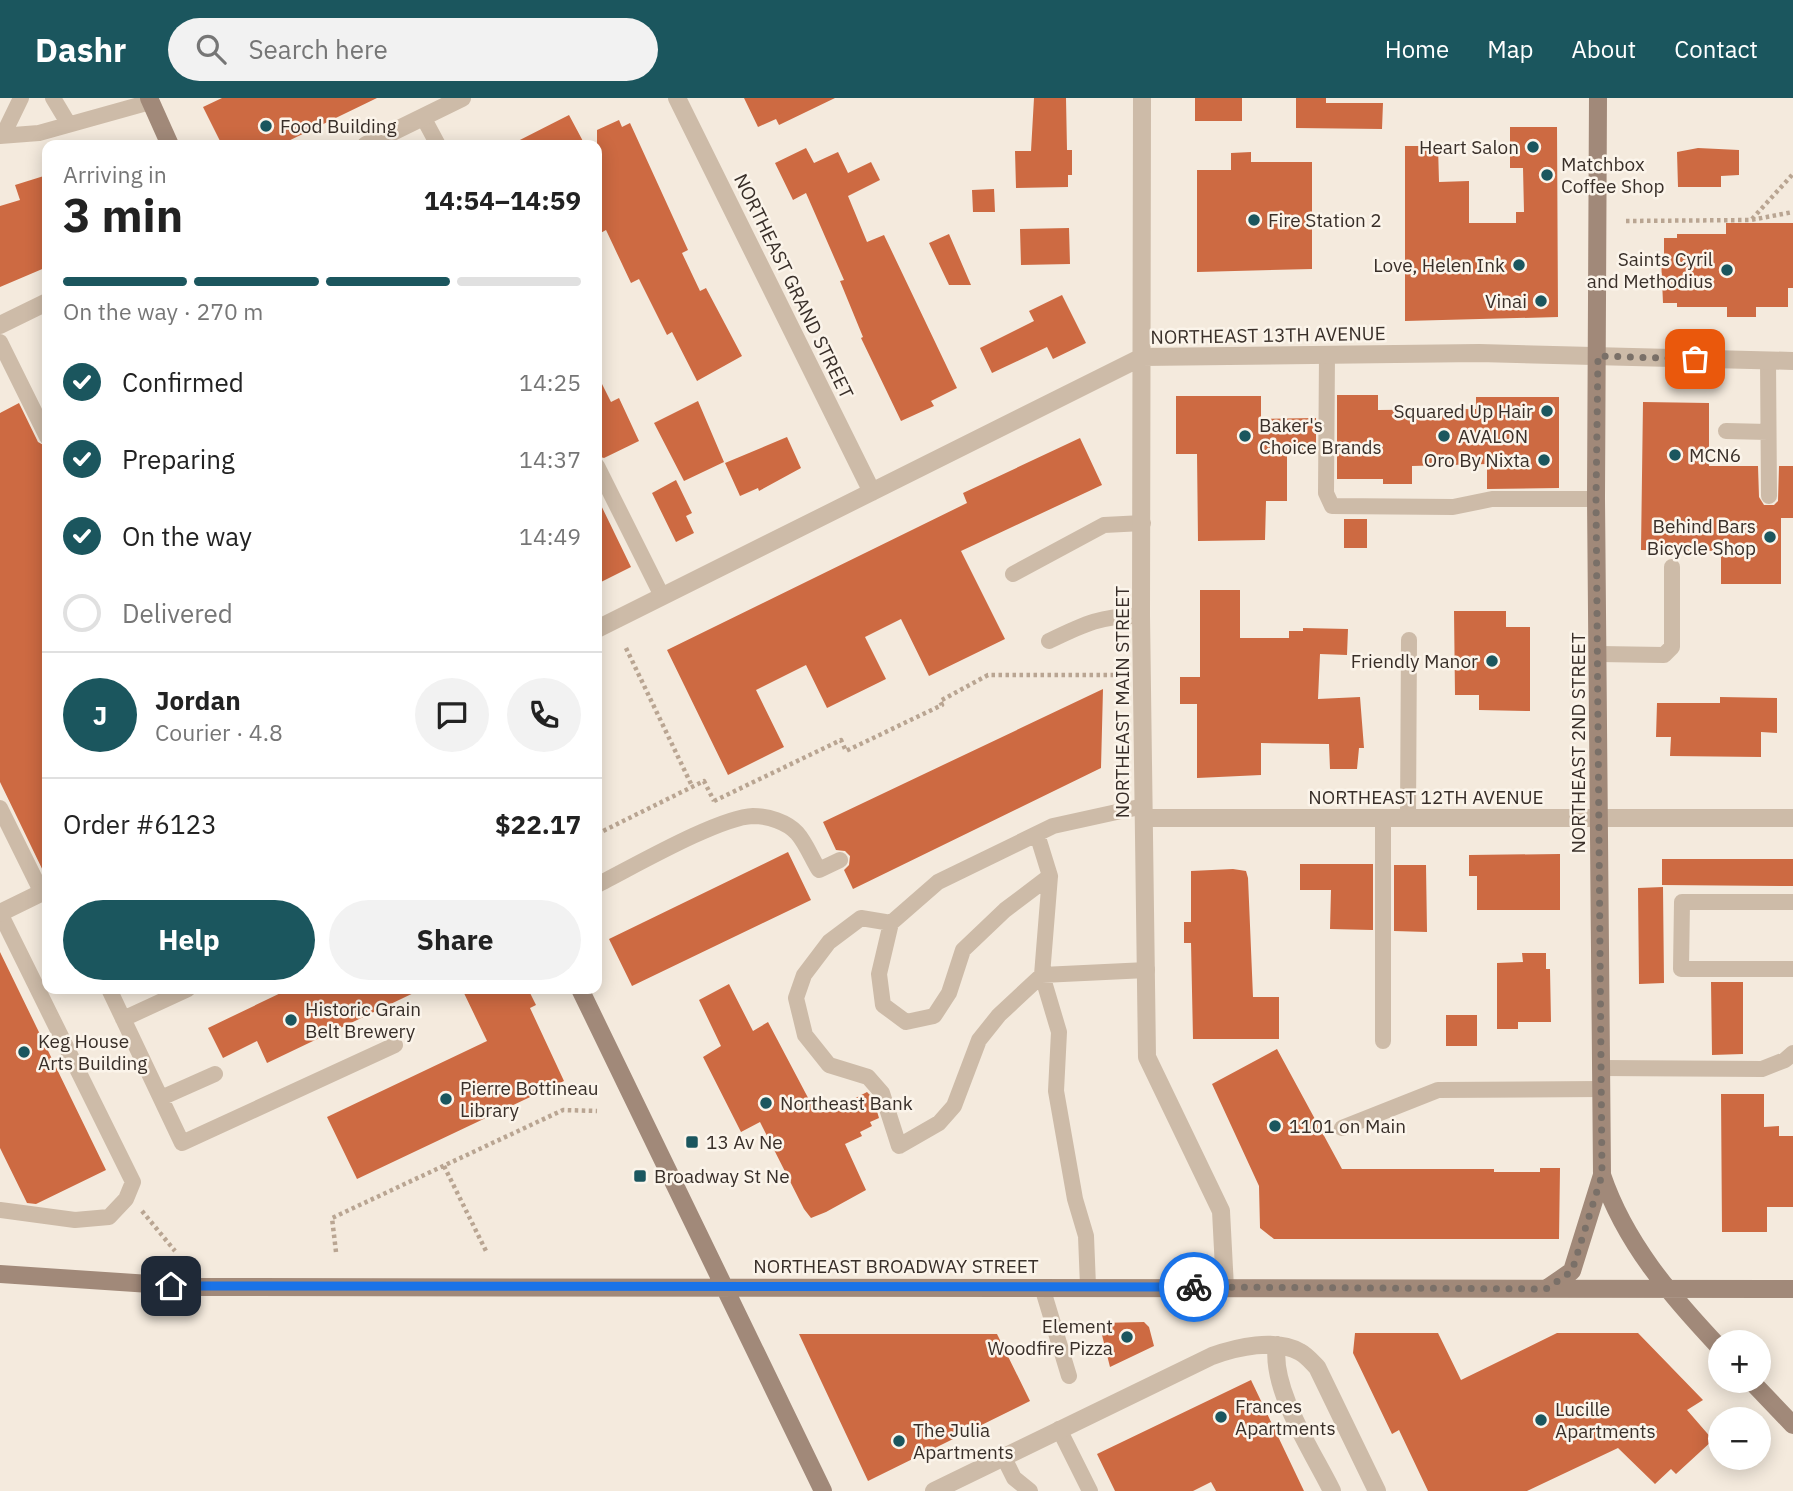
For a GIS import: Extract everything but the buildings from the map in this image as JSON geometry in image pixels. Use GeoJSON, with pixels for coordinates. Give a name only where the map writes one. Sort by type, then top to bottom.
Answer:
{"type":"FeatureCollection","features":[{"type":"Feature","properties":{"kind":"street"},"geometry":{"type":"LineString","coordinates":[[376,140],[462,98]]}},
{"type":"Feature","properties":{"kind":"street","name":"NORTHEAST GRAND STREET"},"geometry":{"type":"LineString","coordinates":[[677,98],[872,492]]}},
{"type":"Feature","properties":{"kind":"street","name":"NORTHEAST MAIN STREET"},"geometry":{"type":"LineString","coordinates":[[1142,98],[1141,616],[1146,1057],[1221,1211],[1225,1288]]}},
{"type":"Feature","properties":{"kind":"street","name":"NORTHEAST 2ND STREET"},"geometry":{"type":"LineString","coordinates":[[1598,98],[1596,499],[1602,1175],[1614,1210],[1665,1290],[1708,1335]]}},
{"type":"Feature","properties":{"kind":"street"},"geometry":{"type":"LineString","coordinates":[[149,100],[168,140]]}},
{"type":"Feature","properties":{"kind":"street"},"geometry":{"type":"LineString","coordinates":[[0,326],[42,305]]}},
{"type":"Feature","properties":{"kind":"street","name":"NORTHEAST 13TH AVENUE"},"geometry":{"type":"LineString","coordinates":[[602,626],[1142,357],[1479,353],[1793,360]]}},
{"type":"Feature","properties":{"kind":"street","name":"NORTHEAST 12TH AVENUE"},"geometry":{"type":"LineString","coordinates":[[1143,812],[1383,818],[1793,818]]}},
{"type":"Feature","properties":{"kind":"street"},"geometry":{"type":"LineString","coordinates":[[0,913],[42,893]]}},
{"type":"Feature","properties":{"kind":"street"},"geometry":{"type":"LineString","coordinates":[[582,994],[823,1491]]}},
{"type":"Feature","properties":{"kind":"street"},"geometry":{"type":"LineString","coordinates":[[1546,1289],[1572,1271],[1602,1175]]}},
{"type":"Feature","properties":{"kind":"street","name":"NORTHEAST BROADWAY STREET"},"geometry":{"type":"LineString","coordinates":[[0,1274],[195,1287],[1088,1286],[1793,1289]]}},
{"type":"Feature","properties":{"kind":"street"},"geometry":{"type":"LineString","coordinates":[[1277,1345],[1275,1359],[1281,1388],[1332,1491]]}},
{"type":"Feature","properties":{"kind":"street"},"geometry":{"type":"LineString","coordinates":[[934,1491],[1212,1356],[1235,1348],[1277,1345],[1300,1352],[1317,1367],[1377,1491]]}},
{"type":"Feature","properties":{"kind":"street"},"geometry":{"type":"LineString","coordinates":[[1762,1393],[1793,1425]]}},
{"type":"Feature","properties":{"kind":"lane"},"geometry":{"type":"LineString","coordinates":[[2,135],[21,98]]}},
{"type":"Feature","properties":{"kind":"lane"},"geometry":{"type":"LineString","coordinates":[[53,98],[68,123]]}},
{"type":"Feature","properties":{"kind":"lane"},"geometry":{"type":"LineString","coordinates":[[2,135],[39,133],[149,100]]}},
{"type":"Feature","properties":{"kind":"lane"},"geometry":{"type":"LineString","coordinates":[[423,117],[435,140]]}},
{"type":"Feature","properties":{"kind":"lane"},"geometry":{"type":"LineString","coordinates":[[0,342],[42,427]]}},
{"type":"Feature","properties":{"kind":"lane"},"geometry":{"type":"LineString","coordinates":[[1327,354],[1326,494],[1332,506],[1453,508],[1492,499],[1596,499]]}},
{"type":"Feature","properties":{"kind":"lane"},"geometry":{"type":"LineString","coordinates":[[1768,360],[1769,496]]}},
{"type":"Feature","properties":{"kind":"lane"},"geometry":{"type":"LineString","coordinates":[[1726,430],[1768,432]]}},
{"type":"Feature","properties":{"kind":"lane"},"geometry":{"type":"LineString","coordinates":[[602,476],[662,596]]}},
{"type":"Feature","properties":{"kind":"lane"},"geometry":{"type":"LineString","coordinates":[[1013,574],[1104,525],[1143,523]]}},
{"type":"Feature","properties":{"kind":"lane"},"geometry":{"type":"LineString","coordinates":[[1599,654],[1664,654],[1672,647],[1672,568]]}},
{"type":"Feature","properties":{"kind":"lane"},"geometry":{"type":"LineString","coordinates":[[1049,641],[1095,619],[1112,615],[1141,616]]}},
{"type":"Feature","properties":{"kind":"lane"},"geometry":{"type":"LineString","coordinates":[[1408,818],[1409,640]]}},
{"type":"Feature","properties":{"kind":"lane"},"geometry":{"type":"LineString","coordinates":[[0,808],[42,888]]}},
{"type":"Feature","properties":{"kind":"lane"},"geometry":{"type":"LineString","coordinates":[[1050,876],[1005,910],[963,950],[948,993],[934,1016],[906,1022],[883,1005],[879,974],[891,923],[938,882],[1053,826],[1143,812]]}},
{"type":"Feature","properties":{"kind":"lane"},"geometry":{"type":"LineString","coordinates":[[602,883],[725,823],[753,817],[774,819],[797,833],[819,870],[840,860]]}},
{"type":"Feature","properties":{"kind":"lane"},"geometry":{"type":"LineString","coordinates":[[1383,818],[1383,1041]]}},
{"type":"Feature","properties":{"kind":"lane"},"geometry":{"type":"LineString","coordinates":[[1037,834],[1050,876],[1042,975],[1059,1032],[1056,1091],[1075,1199],[1086,1236],[1088,1286]]}},
{"type":"Feature","properties":{"kind":"lane"},"geometry":{"type":"LineString","coordinates":[[1793,902],[1682,902],[1681,969],[1793,969]]}},
{"type":"Feature","properties":{"kind":"lane"},"geometry":{"type":"LineString","coordinates":[[0,913],[133,1182],[126,1199],[109,1217],[87,1219],[0,1210]]}},
{"type":"Feature","properties":{"kind":"lane"},"geometry":{"type":"LineString","coordinates":[[891,923],[861,918],[830,942],[804,975],[796,998],[806,1035],[830,1065],[868,1077],[882,1093],[899,1146],[939,1123],[954,1106],[979,1040],[999,1015],[1042,975],[1147,970]]}},
{"type":"Feature","properties":{"kind":"lane"},"geometry":{"type":"LineString","coordinates":[[112,994],[182,1143],[395,1045]]}},
{"type":"Feature","properties":{"kind":"lane"},"geometry":{"type":"LineString","coordinates":[[124,1019],[177,994]]}},
{"type":"Feature","properties":{"kind":"lane"},"geometry":{"type":"LineString","coordinates":[[1602,1068],[1762,1069],[1785,1060],[1793,1053]]}},
{"type":"Feature","properties":{"kind":"lane"},"geometry":{"type":"LineString","coordinates":[[161,1098],[215,1074]]}},
{"type":"Feature","properties":{"kind":"lane"},"geometry":{"type":"LineString","coordinates":[[1342,1128],[1438,1090],[1602,1089]]}},
{"type":"Feature","properties":{"kind":"lane"},"geometry":{"type":"LineString","coordinates":[[1042,1287],[1069,1376]]}},
{"type":"Feature","properties":{"kind":"lane"},"geometry":{"type":"LineString","coordinates":[[1059,1429],[1090,1491]]}},
{"type":"Feature","properties":{"kind":"lane"},"geometry":{"type":"LineString","coordinates":[[1004,1458],[1014,1478],[1030,1491]]}},
{"type":"Feature","properties":{"kind":"path"},"geometry":{"type":"LineString","coordinates":[[1751,220],[1793,174]]}},
{"type":"Feature","properties":{"kind":"path"},"geometry":{"type":"LineString","coordinates":[[1626,221],[1751,220],[1793,212]]}},
{"type":"Feature","properties":{"kind":"path"},"geometry":{"type":"LineString","coordinates":[[626,648],[692,786]]}},
{"type":"Feature","properties":{"kind":"path"},"geometry":{"type":"LineString","coordinates":[[714,801],[841,740],[846,751],[942,705],[940,701],[988,675],[1113,675]]}},
{"type":"Feature","properties":{"kind":"path"},"geometry":{"type":"LineString","coordinates":[[602,831],[704,780],[725,823]]}},
{"type":"Feature","properties":{"kind":"path"},"geometry":{"type":"LineString","coordinates":[[336,1252],[332,1218],[563,1110],[597,1111]]}},
{"type":"Feature","properties":{"kind":"path"},"geometry":{"type":"LineString","coordinates":[[444,1166],[486,1251]]}},
{"type":"Feature","properties":{"kind":"path"},"geometry":{"type":"LineString","coordinates":[[126,1199],[150,1217],[175,1251]]}},
{"type":"Feature","properties":{"kind":"way so far"},"geometry":{"type":"LineString","coordinates":[[1194,1287],[1546,1289],[1572,1271],[1582,1249],[1602,1175],[1596,499],[1598,356],[1695,359]]}},
{"type":"Feature","properties":{"kind":"place","name":"Food Building"},"geometry":{"type":"Point","coordinates":[266,126]}},
{"type":"Feature","properties":{"kind":"place","name":"Heart Salon"},"geometry":{"type":"Point","coordinates":[1533,147]}},
{"type":"Feature","properties":{"kind":"place","name":"Matchbox Coffee Shop"},"geometry":{"type":"Point","coordinates":[1547,175]}},
{"type":"Feature","properties":{"kind":"place","name":"Fire Station 2"},"geometry":{"type":"Point","coordinates":[1254,220]}},
{"type":"Feature","properties":{"kind":"place","name":"Love, Helen Ink"},"geometry":{"type":"Point","coordinates":[1519,265]}},
{"type":"Feature","properties":{"kind":"place","name":"Saints Cyril and Methodius"},"geometry":{"type":"Point","coordinates":[1727,270]}},
{"type":"Feature","properties":{"kind":"place","name":"Vinai"},"geometry":{"type":"Point","coordinates":[1541,301]}},
{"type":"Feature","properties":{"kind":"place","name":"Squared Up Hair"},"geometry":{"type":"Point","coordinates":[1547,411]}},
{"type":"Feature","properties":{"kind":"place","name":"Baker's Choice Brands"},"geometry":{"type":"Point","coordinates":[1245,436]}},
{"type":"Feature","properties":{"kind":"place","name":"AVALON"},"geometry":{"type":"Point","coordinates":[1444,436]}},
{"type":"Feature","properties":{"kind":"place","name":"MCN6"},"geometry":{"type":"Point","coordinates":[1675,455]}},
{"type":"Feature","properties":{"kind":"place","name":"Oro By Nixta"},"geometry":{"type":"Point","coordinates":[1544,460]}},
{"type":"Feature","properties":{"kind":"place","name":"Behind Bars Bicycle Shop"},"geometry":{"type":"Point","coordinates":[1770,537]}},
{"type":"Feature","properties":{"kind":"place","name":"Friendly Manor"},"geometry":{"type":"Point","coordinates":[1492,661]}},
{"type":"Feature","properties":{"kind":"place","name":"Historic Grain Belt Brewery"},"geometry":{"type":"Point","coordinates":[291,1020]}},
{"type":"Feature","properties":{"kind":"place","name":"Keg House Arts Building"},"geometry":{"type":"Point","coordinates":[24,1052]}},
{"type":"Feature","properties":{"kind":"place","name":"Pierre Bottineau Library"},"geometry":{"type":"Point","coordinates":[446,1099]}},
{"type":"Feature","properties":{"kind":"place","name":"Northeast Bank"},"geometry":{"type":"Point","coordinates":[766,1103]}},
{"type":"Feature","properties":{"kind":"place","name":"1101 on Main"},"geometry":{"type":"Point","coordinates":[1275,1126]}},
{"type":"Feature","properties":{"kind":"place","name":"13 Av Ne"},"geometry":{"type":"Point","coordinates":[692,1142]}},
{"type":"Feature","properties":{"kind":"place","name":"Broadway St Ne"},"geometry":{"type":"Point","coordinates":[640,1176]}},
{"type":"Feature","properties":{"kind":"place","name":"Element Woodfire Pizza"},"geometry":{"type":"Point","coordinates":[1127,1337]}},
{"type":"Feature","properties":{"kind":"place","name":"Frances Apartments"},"geometry":{"type":"Point","coordinates":[1221,1417]}},
{"type":"Feature","properties":{"kind":"place","name":"Lucille Apartments"},"geometry":{"type":"Point","coordinates":[1541,1420]}},
{"type":"Feature","properties":{"kind":"place","name":"The Julia Apartments"},"geometry":{"type":"Point","coordinates":[899,1441]}},
{"type":"Feature","properties":{"kind":"route"},"geometry":{"type":"LineString","coordinates":[[171,1286],[1194,1287]]}}]}
